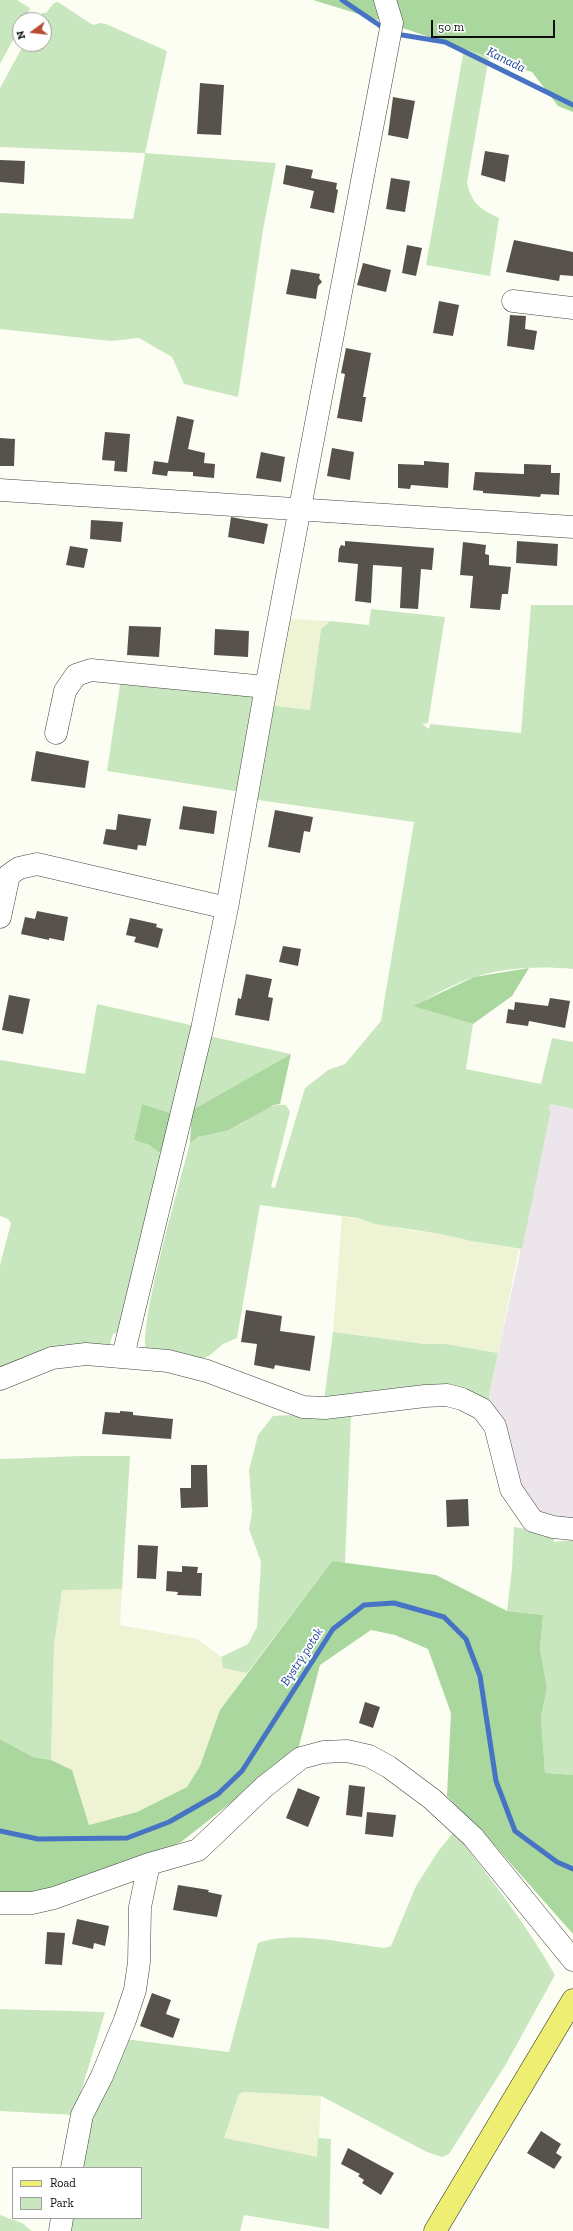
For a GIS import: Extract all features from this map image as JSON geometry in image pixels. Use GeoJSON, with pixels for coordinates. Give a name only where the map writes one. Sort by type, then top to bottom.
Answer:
{"type":"FeatureCollection","features":[{"type":"Feature","properties":{"kind":"main road"},"geometry":{"type":"LineString","coordinates":[[435,2231],[573,2000]]}},
{"type":"Feature","properties":{"kind":"street"},"geometry":{"type":"LineString","coordinates":[[123,1356],[202,1029],[227,908],[299,509],[392,23],[385,0]]}},
{"type":"Feature","properties":{"kind":"street"},"geometry":{"type":"LineString","coordinates":[[513,301],[573,308]]}},
{"type":"Feature","properties":{"kind":"street"},"geometry":{"type":"LineString","coordinates":[[0,490],[573,526]]}},
{"type":"Feature","properties":{"kind":"street"},"geometry":{"type":"LineString","coordinates":[[56,733],[65,691],[76,675],[91,670],[266,687]]}},
{"type":"Feature","properties":{"kind":"street"},"geometry":{"type":"LineString","coordinates":[[0,917],[9,875],[20,868],[37,864],[227,908]]}},
{"type":"Feature","properties":{"kind":"street"},"geometry":{"type":"LineString","coordinates":[[0,1379],[52,1358],[86,1354],[168,1361],[207,1371],[303,1407],[326,1408],[426,1396],[446,1395],[462,1399],[482,1409],[495,1426],[511,1488],[533,1520],[553,1527],[573,1529]]}},
{"type":"Feature","properties":{"kind":"street"},"geometry":{"type":"LineString","coordinates":[[0,1903],[32,1903],[54,1898],[149,1864],[198,1850],[264,1787],[301,1758],[323,1752],[348,1751],[369,1756],[389,1767],[432,1799],[473,1837],[573,1960]]}},
{"type":"Feature","properties":{"kind":"street"},"geometry":{"type":"LineString","coordinates":[[72,2167],[82,2115],[102,2076],[126,2020],[135,1990],[139,1962],[140,1906],[149,1864]]}},
{"type":"Feature","properties":{"kind":"street"},"geometry":{"type":"LineString","coordinates":[[60,2231],[62,2219]]}},
{"type":"Feature","properties":{"kind":"shaded area"},"geometry":{"type":"Polygon","coordinates":[[[550,1104],[573,1109],[573,1520],[556,1519],[540,1513],[524,1499],[490,1404],[489,1395],[551,1110],[549,1109],[550,1104]]]}},
{"type":"Feature","properties":{"kind":"green space"},"geometry":{"type":"Polygon","coordinates":[[[0,0],[17,0],[30,8],[28,12],[12,12],[12,42],[0,64],[0,0]]]}},
{"type":"Feature","properties":{"kind":"green space"},"geometry":{"type":"Polygon","coordinates":[[[313,0],[573,0],[573,112],[558,106],[532,72],[388,23],[313,0]]]}},
{"type":"Feature","properties":{"kind":"green space"},"geometry":{"type":"Polygon","coordinates":[[[58,2],[93,25],[100,23],[106,24],[167,51],[145,153],[276,163],[263,230],[238,397],[184,384],[172,357],[139,338],[111,341],[0,329],[0,213],[133,219],[145,155],[144,153],[0,147],[0,88],[20,52],[52,52],[52,12],[47,12],[54,3],[58,2]]]}},
{"type":"Feature","properties":{"kind":"green space"},"geometry":{"type":"Polygon","coordinates":[[[464,49],[489,57],[467,183],[474,201],[482,209],[499,218],[490,276],[426,265],[464,49]]]}},
{"type":"Feature","properties":{"kind":"green space"},"geometry":{"type":"Polygon","coordinates":[[[531,605],[573,605],[573,969],[524,968],[499,971],[459,983],[414,1006],[473,1024],[466,1069],[541,1084],[552,1038],[573,1042],[573,1109],[550,1104],[549,1109],[551,1110],[522,1249],[471,1241],[441,1234],[375,1224],[357,1218],[260,1205],[237,1338],[223,1344],[209,1356],[199,1360],[147,1352],[145,1338],[154,1285],[161,1252],[190,1143],[198,1137],[235,1127],[263,1110],[278,1105],[286,1105],[290,1112],[271,1187],[275,1188],[305,1088],[328,1070],[345,1064],[381,1021],[414,822],[251,799],[269,705],[310,710],[321,629],[330,621],[369,625],[371,609],[445,617],[428,723],[422,724],[429,729],[430,724],[521,733],[531,605]]]}},
{"type":"Feature","properties":{"kind":"green space"},"geometry":{"type":"Polygon","coordinates":[[[287,619],[330,621],[321,629],[310,710],[269,705],[287,619]]]}},
{"type":"Feature","properties":{"kind":"green space"},"geometry":{"type":"Polygon","coordinates":[[[121,678],[251,692],[257,699],[241,792],[107,771],[121,678]]]}},
{"type":"Feature","properties":{"kind":"green space"},"geometry":{"type":"Polygon","coordinates":[[[529,968],[512,996],[473,1024],[413,1006],[474,977],[529,968]]]}},
{"type":"Feature","properties":{"kind":"green space"},"geometry":{"type":"Polygon","coordinates":[[[97,1004],[195,1026],[174,1114],[142,1104],[134,1140],[155,1149],[163,1159],[122,1331],[113,1334],[109,1347],[0,1373],[0,1265],[11,1223],[8,1219],[0,1216],[0,1060],[85,1074],[97,1004]]]}},
{"type":"Feature","properties":{"kind":"green space"},"geometry":{"type":"Polygon","coordinates":[[[209,1036],[291,1054],[192,1110],[209,1036]]]}},
{"type":"Feature","properties":{"kind":"green space"},"geometry":{"type":"Polygon","coordinates":[[[291,1054],[280,1104],[274,1105],[229,1130],[198,1137],[190,1143],[192,1110],[291,1054]]]}},
{"type":"Feature","properties":{"kind":"green space"},"geometry":{"type":"Polygon","coordinates":[[[142,1104],[174,1114],[160,1153],[149,1145],[134,1140],[142,1104]]]}},
{"type":"Feature","properties":{"kind":"green space"},"geometry":{"type":"Polygon","coordinates":[[[342,1216],[408,1230],[441,1234],[471,1241],[519,1249],[498,1353],[445,1344],[425,1344],[333,1332],[342,1216]]]}},
{"type":"Feature","properties":{"kind":"green space"},"geometry":{"type":"Polygon","coordinates":[[[333,1332],[425,1344],[445,1344],[498,1353],[489,1395],[490,1404],[324,1400],[333,1332]]]}},
{"type":"Feature","properties":{"kind":"green space"},"geometry":{"type":"Polygon","coordinates":[[[273,1416],[351,1416],[345,1563],[332,1561],[247,1673],[223,1668],[221,1657],[248,1644],[257,1627],[261,1562],[249,1529],[252,1512],[249,1470],[258,1435],[273,1416]]]}},
{"type":"Feature","properties":{"kind":"green space"},"geometry":{"type":"Polygon","coordinates":[[[130,1456],[122,1589],[62,1590],[54,1645],[51,1760],[33,1757],[0,1739],[0,1459],[130,1456]]]}},
{"type":"Feature","properties":{"kind":"green space"},"geometry":{"type":"Polygon","coordinates":[[[514,1527],[556,1534],[553,1542],[573,1540],[573,1775],[545,1773],[541,1717],[547,1688],[540,1649],[543,1615],[507,1611],[512,1568],[514,1527]]]}},
{"type":"Feature","properties":{"kind":"green space"},"geometry":{"type":"Polygon","coordinates":[[[332,1561],[436,1575],[507,1611],[543,1615],[540,1649],[547,1688],[541,1717],[545,1773],[573,1775],[573,1934],[489,1839],[447,1796],[451,1713],[428,1649],[395,1635],[371,1630],[320,1665],[298,1750],[181,1842],[117,1871],[34,1893],[0,1893],[0,1739],[33,1757],[51,1760],[72,1770],[89,1825],[137,1812],[187,1787],[200,1766],[220,1710],[332,1561]]]}},
{"type":"Feature","properties":{"kind":"green space"},"geometry":{"type":"Polygon","coordinates":[[[62,1589],[122,1589],[120,1625],[197,1639],[221,1657],[223,1668],[247,1673],[220,1710],[200,1766],[187,1787],[137,1812],[89,1825],[72,1770],[51,1760],[54,1645],[62,1589]]]}},
{"type":"Feature","properties":{"kind":"green space"},"geometry":{"type":"Polygon","coordinates":[[[453,1833],[462,1841],[511,1906],[545,1957],[555,1975],[506,2064],[449,2154],[442,2157],[427,2152],[321,2096],[244,2092],[239,2094],[224,2138],[317,2157],[318,2138],[331,2139],[329,2229],[244,2215],[240,2231],[67,2231],[70,2219],[142,2219],[142,2167],[80,2167],[93,2108],[125,2039],[229,2052],[258,1943],[272,1939],[304,1938],[384,1948],[391,1946],[416,1886],[439,1850],[453,1833]]]}},
{"type":"Feature","properties":{"kind":"green space"},"geometry":{"type":"Polygon","coordinates":[[[0,2009],[105,2012],[74,2115],[0,2111],[0,2009]]]}},
{"type":"Feature","properties":{"kind":"green space"},"geometry":{"type":"Polygon","coordinates":[[[244,2092],[321,2096],[318,2158],[223,2138],[239,2094],[244,2092]]]}},
{"type":"Feature","properties":{"kind":"green space"},"geometry":{"type":"Polygon","coordinates":[[[0,2215],[22,2223],[32,2231],[0,2231],[0,2215]]]}},
{"type":"Feature","properties":{"kind":"building"},"geometry":{"type":"Polygon","coordinates":[[[200,83],[224,85],[221,135],[197,134],[200,83]]]}},
{"type":"Feature","properties":{"kind":"building"},"geometry":{"type":"Polygon","coordinates":[[[393,97],[415,101],[408,139],[388,135],[393,97]]]}},
{"type":"Feature","properties":{"kind":"building"},"geometry":{"type":"Polygon","coordinates":[[[485,151],[509,155],[505,182],[481,175],[485,151]]]}},
{"type":"Feature","properties":{"kind":"building"},"geometry":{"type":"Polygon","coordinates":[[[0,160],[25,161],[24,184],[0,182],[0,160]]]}},
{"type":"Feature","properties":{"kind":"building"},"geometry":{"type":"Polygon","coordinates":[[[286,165],[313,170],[311,178],[337,183],[336,189],[338,190],[334,213],[310,208],[314,191],[283,184],[286,165]]]}},
{"type":"Feature","properties":{"kind":"building"},"geometry":{"type":"Polygon","coordinates":[[[391,178],[410,181],[405,212],[386,209],[391,178]]]}},
{"type":"Feature","properties":{"kind":"building"},"geometry":{"type":"Polygon","coordinates":[[[514,240],[573,252],[573,276],[560,275],[559,281],[506,272],[514,240]]]}},
{"type":"Feature","properties":{"kind":"building"},"geometry":{"type":"Polygon","coordinates":[[[407,245],[422,248],[416,276],[402,273],[407,245]]]}},
{"type":"Feature","properties":{"kind":"building"},"geometry":{"type":"Polygon","coordinates":[[[363,263],[391,270],[386,292],[357,285],[363,263]]]}},
{"type":"Feature","properties":{"kind":"building"},"geometry":{"type":"Polygon","coordinates":[[[291,269],[320,274],[319,278],[322,282],[318,286],[316,299],[286,294],[291,269]]]}},
{"type":"Feature","properties":{"kind":"building"},"geometry":{"type":"Polygon","coordinates":[[[439,301],[459,305],[453,336],[433,333],[439,301]]]}},
{"type":"Feature","properties":{"kind":"building"},"geometry":{"type":"Polygon","coordinates":[[[510,315],[526,316],[525,329],[537,331],[534,350],[507,346],[510,315]]]}},
{"type":"Feature","properties":{"kind":"building"},"geometry":{"type":"Polygon","coordinates":[[[346,348],[371,353],[363,397],[366,397],[362,422],[337,418],[345,374],[341,373],[346,348]]]}},
{"type":"Feature","properties":{"kind":"building"},"geometry":{"type":"Polygon","coordinates":[[[177,416],[194,420],[188,449],[205,453],[204,463],[215,464],[214,478],[193,476],[193,472],[168,471],[167,476],[152,474],[154,461],[168,463],[177,416]]]}},
{"type":"Feature","properties":{"kind":"building"},"geometry":{"type":"Polygon","coordinates":[[[105,432],[130,434],[127,472],[114,471],[115,461],[102,460],[105,432]]]}},
{"type":"Feature","properties":{"kind":"building"},"geometry":{"type":"Polygon","coordinates":[[[0,438],[15,439],[14,466],[0,466],[0,438]]]}},
{"type":"Feature","properties":{"kind":"building"},"geometry":{"type":"Polygon","coordinates":[[[332,448],[354,452],[350,480],[327,476],[332,448]]]}},
{"type":"Feature","properties":{"kind":"building"},"geometry":{"type":"Polygon","coordinates":[[[261,452],[285,457],[281,482],[256,478],[261,452]]]}},
{"type":"Feature","properties":{"kind":"building"},"geometry":{"type":"Polygon","coordinates":[[[424,461],[449,463],[448,488],[411,485],[410,489],[398,488],[398,464],[424,465],[424,461]]]}},
{"type":"Feature","properties":{"kind":"building"},"geometry":{"type":"Polygon","coordinates":[[[524,464],[551,465],[551,473],[560,473],[559,495],[541,494],[540,497],[483,493],[483,491],[473,490],[475,472],[524,474],[524,464]]]}},
{"type":"Feature","properties":{"kind":"building"},"geometry":{"type":"Polygon","coordinates":[[[231,517],[268,524],[264,544],[228,537],[231,517]]]}},
{"type":"Feature","properties":{"kind":"building"},"geometry":{"type":"Polygon","coordinates":[[[91,520],[123,522],[121,542],[90,539],[91,520]]]}},
{"type":"Feature","properties":{"kind":"building"},"geometry":{"type":"Polygon","coordinates":[[[345,541],[434,548],[432,570],[421,569],[418,609],[400,608],[402,567],[373,565],[371,603],[355,601],[358,564],[338,562],[339,549],[341,545],[345,546],[345,541]]]}},
{"type":"Feature","properties":{"kind":"building"},"geometry":{"type":"Polygon","coordinates":[[[517,541],[558,544],[557,566],[516,563],[517,541]]]}},
{"type":"Feature","properties":{"kind":"building"},"geometry":{"type":"Polygon","coordinates":[[[463,542],[486,545],[485,554],[489,555],[489,565],[511,567],[508,594],[502,594],[500,610],[470,608],[473,576],[460,575],[463,542]]]}},
{"type":"Feature","properties":{"kind":"building"},"geometry":{"type":"Polygon","coordinates":[[[70,546],[88,549],[84,568],[66,565],[70,546]]]}},
{"type":"Feature","properties":{"kind":"building"},"geometry":{"type":"Polygon","coordinates":[[[129,626],[161,627],[159,657],[127,655],[129,626]]]}},
{"type":"Feature","properties":{"kind":"building"},"geometry":{"type":"Polygon","coordinates":[[[215,629],[249,631],[248,657],[214,655],[215,629]]]}},
{"type":"Feature","properties":{"kind":"building"},"geometry":{"type":"Polygon","coordinates":[[[36,751],[89,761],[85,788],[31,781],[36,751]]]}},
{"type":"Feature","properties":{"kind":"building"},"geometry":{"type":"Polygon","coordinates":[[[183,806],[217,811],[214,834],[179,829],[183,806]]]}},
{"type":"Feature","properties":{"kind":"building"},"geometry":{"type":"Polygon","coordinates":[[[275,810],[313,817],[310,832],[304,831],[300,853],[268,847],[275,810]]]}},
{"type":"Feature","properties":{"kind":"building"},"geometry":{"type":"Polygon","coordinates":[[[118,814],[151,819],[146,846],[138,845],[137,850],[103,844],[106,829],[116,830],[118,814]]]}},
{"type":"Feature","properties":{"kind":"building"},"geometry":{"type":"Polygon","coordinates":[[[37,911],[68,917],[64,941],[49,938],[49,940],[21,934],[25,917],[35,919],[37,911]]]}},
{"type":"Feature","properties":{"kind":"building"},"geometry":{"type":"Polygon","coordinates":[[[130,918],[157,924],[156,927],[163,929],[158,948],[134,942],[136,937],[126,935],[130,918]]]}},
{"type":"Feature","properties":{"kind":"building"},"geometry":{"type":"Polygon","coordinates":[[[283,946],[301,949],[298,966],[279,962],[283,946]]]}},
{"type":"Feature","properties":{"kind":"building"},"geometry":{"type":"Polygon","coordinates":[[[246,974],[272,979],[268,997],[273,998],[269,1021],[235,1015],[238,998],[241,999],[246,974]]]}},
{"type":"Feature","properties":{"kind":"building"},"geometry":{"type":"Polygon","coordinates":[[[9,995],[30,999],[23,1034],[2,1030],[9,995]]]}},
{"type":"Feature","properties":{"kind":"building"},"geometry":{"type":"Polygon","coordinates":[[[550,998],[570,1001],[565,1028],[529,1021],[528,1026],[506,1023],[508,1009],[514,1010],[515,1002],[548,1006],[550,998]]]}},
{"type":"Feature","properties":{"kind":"building"},"geometry":{"type":"Polygon","coordinates":[[[246,1310],[282,1316],[280,1331],[315,1336],[310,1371],[275,1365],[274,1369],[254,1365],[257,1344],[241,1342],[246,1310]]]}},
{"type":"Feature","properties":{"kind":"building"},"geometry":{"type":"Polygon","coordinates":[[[120,1411],[133,1412],[133,1415],[173,1419],[171,1439],[102,1434],[105,1412],[120,1413],[120,1411]]]}},
{"type":"Feature","properties":{"kind":"building"},"geometry":{"type":"Polygon","coordinates":[[[191,1465],[207,1465],[208,1507],[181,1508],[180,1488],[191,1488],[191,1465]]]}},
{"type":"Feature","properties":{"kind":"building"},"geometry":{"type":"Polygon","coordinates":[[[468,1499],[469,1526],[447,1527],[446,1500],[468,1499]]]}},
{"type":"Feature","properties":{"kind":"building"},"geometry":{"type":"Polygon","coordinates":[[[138,1545],[158,1546],[156,1579],[137,1578],[138,1545]]]}},
{"type":"Feature","properties":{"kind":"building"},"geometry":{"type":"Polygon","coordinates":[[[182,1566],[198,1567],[197,1573],[202,1573],[201,1596],[177,1595],[178,1592],[166,1591],[167,1571],[182,1572],[182,1566]]]}},
{"type":"Feature","properties":{"kind":"building"},"geometry":{"type":"Polygon","coordinates":[[[365,1702],[380,1707],[373,1728],[359,1723],[365,1702]]]}},
{"type":"Feature","properties":{"kind":"building"},"geometry":{"type":"Polygon","coordinates":[[[349,1785],[365,1787],[362,1817],[346,1815],[349,1785]]]}},
{"type":"Feature","properties":{"kind":"building"},"geometry":{"type":"Polygon","coordinates":[[[298,1788],[320,1797],[308,1827],[286,1818],[298,1788]]]}},
{"type":"Feature","properties":{"kind":"building"},"geometry":{"type":"Polygon","coordinates":[[[367,1812],[396,1815],[393,1837],[365,1834],[367,1812]]]}},
{"type":"Feature","properties":{"kind":"building"},"geometry":{"type":"Polygon","coordinates":[[[178,1885],[209,1890],[208,1892],[222,1895],[217,1917],[173,1910],[178,1885]]]}},
{"type":"Feature","properties":{"kind":"building"},"geometry":{"type":"Polygon","coordinates":[[[77,1919],[109,1926],[105,1946],[94,1943],[93,1949],[72,1944],[77,1919]]]}},
{"type":"Feature","properties":{"kind":"building"},"geometry":{"type":"Polygon","coordinates":[[[47,1932],[65,1933],[62,1965],[45,1964],[47,1932]]]}},
{"type":"Feature","properties":{"kind":"building"},"geometry":{"type":"Polygon","coordinates":[[[152,1993],[171,2000],[166,2014],[180,2019],[173,2038],[140,2026],[152,1993]]]}},
{"type":"Feature","properties":{"kind":"building"},"geometry":{"type":"Polygon","coordinates":[[[541,2131],[561,2144],[556,2153],[562,2157],[554,2169],[527,2153],[541,2131]]]}},
{"type":"Feature","properties":{"kind":"building"},"geometry":{"type":"Polygon","coordinates":[[[348,2148],[394,2173],[381,2195],[362,2183],[364,2180],[358,2176],[360,2174],[341,2164],[348,2148]]]}},
{"type":"Feature","properties":{"kind":"waterway","name":"Kanada"},"geometry":{"type":"LineString","coordinates":[[342,0],[385,29]]}},
{"type":"Feature","properties":{"kind":"waterway","name":"Kanada"},"geometry":{"type":"LineString","coordinates":[[396,34],[445,42],[573,105]]}},
{"type":"Feature","properties":{"kind":"waterway","name":"Bystrý potok"},"geometry":{"type":"LineString","coordinates":[[0,1831],[38,1839],[127,1838],[169,1822],[218,1794],[242,1771],[333,1629],[364,1605],[394,1603],[444,1617],[466,1639],[480,1676],[496,1781],[515,1831],[557,1862],[573,1869]]}}]}
